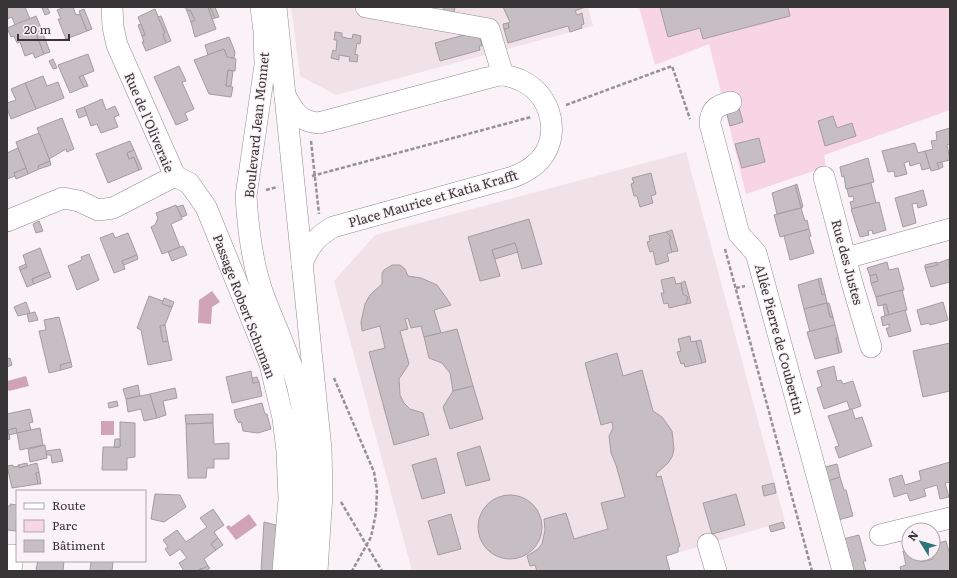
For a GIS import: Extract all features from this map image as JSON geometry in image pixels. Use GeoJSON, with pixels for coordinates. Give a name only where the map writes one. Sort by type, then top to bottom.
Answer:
{"type":"FeatureCollection","features":[{"type":"Feature","properties":{"kind":"street","name":"Rue de l'Oliveraie"},"geometry":{"type":"LineString","coordinates":[[7,221],[63,198],[79,201],[98,210],[114,208],[175,176],[117,45],[113,27],[112,7]]}},
{"type":"Feature","properties":{"kind":"street","name":"Boulevard Jean Monnet"},"geometry":{"type":"LineString","coordinates":[[261,7],[264,31],[265,65],[246,196],[253,258],[262,293],[286,349],[297,385],[303,413],[307,494],[302,571]]}},
{"type":"Feature","properties":{"kind":"street","name":"Boulevard Jean Monnet"},"geometry":{"type":"LineString","coordinates":[[276,7],[321,449],[322,494],[317,571]]}},
{"type":"Feature","properties":{"kind":"street"},"geometry":{"type":"LineString","coordinates":[[286,95],[291,107],[300,117],[310,122],[319,123],[503,75],[489,29],[366,7]]}},
{"type":"Feature","properties":{"kind":"street","name":"Place Maurice et Katia Krafft"},"geometry":{"type":"LineString","coordinates":[[302,264],[313,243],[321,234],[332,227],[514,177],[526,172],[536,164],[545,153],[550,141],[552,128],[549,111],[537,91],[526,83],[503,75]]}},
{"type":"Feature","properties":{"kind":"street","name":"Allée Pierre de Coubertin"},"geometry":{"type":"LineString","coordinates":[[731,102],[715,108],[710,115],[710,124],[739,234],[756,253],[843,571]]}},
{"type":"Feature","properties":{"kind":"street","name":"Passage Robert Schuman"},"geometry":{"type":"LineString","coordinates":[[175,176],[188,183],[206,207],[270,364],[283,418],[287,452],[289,499],[283,571]]}},
{"type":"Feature","properties":{"kind":"street","name":"Rue des Justes"},"geometry":{"type":"LineString","coordinates":[[824,177],[872,347]]}},
{"type":"Feature","properties":{"kind":"street"},"geometry":{"type":"LineString","coordinates":[[846,258],[950,229]]}},
{"type":"Feature","properties":{"kind":"street"},"geometry":{"type":"LineString","coordinates":[[880,535],[950,518]]}},
{"type":"Feature","properties":{"kind":"street"},"geometry":{"type":"LineString","coordinates":[[708,544],[716,571]]}},
{"type":"Feature","properties":{"kind":"street"},"geometry":{"type":"LineString","coordinates":[[7,555],[13,555],[11,571]]}},
{"type":"Feature","properties":{"kind":"path"},"geometry":{"type":"LineString","coordinates":[[246,196],[314,175],[549,111],[672,66],[691,121]]}},
{"type":"Feature","properties":{"kind":"path"},"geometry":{"type":"LineString","coordinates":[[724,242],[812,571]]}},
{"type":"Feature","properties":{"kind":"path"},"geometry":{"type":"LineString","coordinates":[[333,377],[375,478],[377,490],[376,513],[370,537],[352,571]]}},
{"type":"Feature","properties":{"kind":"path"},"geometry":{"type":"LineString","coordinates":[[338,499],[382,571]]}},
{"type":"Feature","properties":{"kind":"shaded area"},"geometry":{"type":"Polygon","coordinates":[[[291,7],[588,7],[593,26],[336,95],[300,76],[291,7]]]}},
{"type":"Feature","properties":{"kind":"shaded area"},"geometry":{"type":"Polygon","coordinates":[[[686,152],[785,521],[667,556],[670,571],[412,571],[334,281],[375,235],[686,152]]]}},
{"type":"Feature","properties":{"kind":"shaded area"},"geometry":{"type":"Polygon","coordinates":[[[212,291],[220,302],[212,307],[211,324],[198,323],[199,300],[212,291]]]}},
{"type":"Feature","properties":{"kind":"shaded area"},"geometry":{"type":"Polygon","coordinates":[[[26,376],[29,386],[9,391],[7,389],[7,381],[26,376]]]}},
{"type":"Feature","properties":{"kind":"shaded area"},"geometry":{"type":"Polygon","coordinates":[[[101,421],[114,421],[114,435],[101,435],[101,421]]]}},
{"type":"Feature","properties":{"kind":"shaded area"},"geometry":{"type":"Polygon","coordinates":[[[249,514],[257,525],[236,540],[226,527],[229,525],[231,527],[249,514]]]}},
{"type":"Feature","properties":{"kind":"green space"},"geometry":{"type":"Polygon","coordinates":[[[639,7],[950,7],[950,110],[824,155],[826,167],[746,194],[709,44],[655,65],[639,7]]]}},
{"type":"Feature","properties":{"kind":"building"},"geometry":{"type":"Polygon","coordinates":[[[7,7],[25,7],[30,19],[15,25],[12,17],[7,19],[7,7]]]}},
{"type":"Feature","properties":{"kind":"building"},"geometry":{"type":"Polygon","coordinates":[[[47,7],[50,13],[45,15],[42,8],[47,7]]]}},
{"type":"Feature","properties":{"kind":"building"},"geometry":{"type":"Polygon","coordinates":[[[65,7],[73,7],[76,15],[80,14],[87,31],[66,39],[58,19],[61,19],[57,10],[65,7]]]}},
{"type":"Feature","properties":{"kind":"building"},"geometry":{"type":"Polygon","coordinates":[[[185,7],[208,7],[216,29],[195,37],[191,22],[195,20],[190,10],[187,11],[185,7]]]}},
{"type":"Feature","properties":{"kind":"building"},"geometry":{"type":"Polygon","coordinates":[[[208,7],[210,7],[215,18],[212,19],[208,7]]]}},
{"type":"Feature","properties":{"kind":"building"},"geometry":{"type":"Polygon","coordinates":[[[210,7],[215,7],[219,17],[215,18],[210,7]]]}},
{"type":"Feature","properties":{"kind":"building"},"geometry":{"type":"Polygon","coordinates":[[[444,7],[455,7],[454,13],[443,13],[444,7]]]}},
{"type":"Feature","properties":{"kind":"building"},"geometry":{"type":"Polygon","coordinates":[[[503,7],[585,7],[575,11],[577,15],[582,13],[584,24],[581,25],[582,28],[570,32],[568,26],[508,43],[504,29],[509,28],[508,23],[510,22],[503,7]]]}},
{"type":"Feature","properties":{"kind":"building"},"geometry":{"type":"Polygon","coordinates":[[[660,7],[788,7],[790,16],[703,39],[700,28],[668,37],[660,7]]]}},
{"type":"Feature","properties":{"kind":"building"},"geometry":{"type":"Polygon","coordinates":[[[84,9],[92,29],[87,31],[79,11],[84,9]]]}},
{"type":"Feature","properties":{"kind":"building"},"geometry":{"type":"Polygon","coordinates":[[[155,9],[165,33],[163,34],[166,43],[146,51],[142,42],[144,42],[142,36],[145,35],[138,17],[155,9]]]}},
{"type":"Feature","properties":{"kind":"building"},"geometry":{"type":"Polygon","coordinates":[[[190,10],[195,20],[191,22],[187,11],[190,10]]]}},
{"type":"Feature","properties":{"kind":"building"},"geometry":{"type":"Polygon","coordinates":[[[36,16],[41,28],[35,31],[44,54],[35,58],[33,53],[25,56],[20,42],[17,43],[14,36],[11,37],[7,28],[36,16]]]}},
{"type":"Feature","properties":{"kind":"building"},"geometry":{"type":"Polygon","coordinates":[[[161,16],[171,41],[166,43],[163,34],[165,33],[158,17],[161,16]]]}},
{"type":"Feature","properties":{"kind":"building"},"geometry":{"type":"Polygon","coordinates":[[[508,23],[509,28],[504,29],[503,24],[508,23]]]}},
{"type":"Feature","properties":{"kind":"building"},"geometry":{"type":"Polygon","coordinates":[[[141,24],[145,35],[142,36],[138,25],[141,24]]]}},
{"type":"Feature","properties":{"kind":"building"},"geometry":{"type":"Polygon","coordinates":[[[41,28],[50,52],[44,54],[35,31],[41,28]]]}},
{"type":"Feature","properties":{"kind":"building"},"geometry":{"type":"Polygon","coordinates":[[[478,31],[482,46],[479,46],[480,50],[440,61],[435,43],[478,31]]]}},
{"type":"Feature","properties":{"kind":"building"},"geometry":{"type":"Polygon","coordinates":[[[335,32],[342,33],[342,37],[352,39],[353,34],[361,36],[360,44],[357,43],[355,54],[358,55],[357,62],[349,61],[350,57],[339,55],[339,60],[331,58],[333,50],[336,51],[337,40],[334,40],[335,32]]]}},
{"type":"Feature","properties":{"kind":"building"},"geometry":{"type":"Polygon","coordinates":[[[229,37],[235,52],[234,58],[227,57],[224,49],[208,55],[205,45],[229,37]]]}},
{"type":"Feature","properties":{"kind":"building"},"geometry":{"type":"Polygon","coordinates":[[[224,49],[227,57],[236,59],[235,71],[228,70],[226,86],[233,87],[231,97],[209,94],[194,60],[224,49]]]}},
{"type":"Feature","properties":{"kind":"building"},"geometry":{"type":"Polygon","coordinates":[[[88,54],[94,71],[79,77],[84,87],[70,93],[58,65],[88,54]]]}},
{"type":"Feature","properties":{"kind":"building"},"geometry":{"type":"Polygon","coordinates":[[[53,59],[57,68],[53,69],[49,61],[53,59]]]}},
{"type":"Feature","properties":{"kind":"building"},"geometry":{"type":"Polygon","coordinates":[[[179,66],[186,81],[182,82],[194,109],[185,113],[188,120],[176,125],[154,77],[179,66]]]}},
{"type":"Feature","properties":{"kind":"building"},"geometry":{"type":"Polygon","coordinates":[[[228,70],[233,71],[231,86],[226,86],[228,70]]]}},
{"type":"Feature","properties":{"kind":"building"},"geometry":{"type":"Polygon","coordinates":[[[83,75],[88,86],[84,87],[79,77],[83,75]]]}},
{"type":"Feature","properties":{"kind":"building"},"geometry":{"type":"Polygon","coordinates":[[[43,76],[47,86],[58,82],[64,98],[36,109],[25,83],[43,76]]]}},
{"type":"Feature","properties":{"kind":"building"},"geometry":{"type":"Polygon","coordinates":[[[25,83],[36,109],[11,119],[7,109],[7,103],[16,100],[11,89],[25,83]]]}},
{"type":"Feature","properties":{"kind":"building"},"geometry":{"type":"Polygon","coordinates":[[[102,99],[106,110],[115,106],[119,115],[114,117],[118,127],[101,133],[97,124],[91,126],[84,107],[102,99]]]}},
{"type":"Feature","properties":{"kind":"building"},"geometry":{"type":"Polygon","coordinates":[[[84,107],[87,115],[79,118],[76,110],[84,107]]]}},
{"type":"Feature","properties":{"kind":"building"},"geometry":{"type":"Polygon","coordinates":[[[739,108],[743,122],[730,126],[726,111],[739,108]]]}},
{"type":"Feature","properties":{"kind":"building"},"geometry":{"type":"Polygon","coordinates":[[[833,116],[837,128],[852,123],[856,136],[825,146],[818,121],[833,116]]]}},
{"type":"Feature","properties":{"kind":"building"},"geometry":{"type":"Polygon","coordinates":[[[62,118],[74,149],[67,152],[66,149],[49,159],[37,128],[62,118]]]}},
{"type":"Feature","properties":{"kind":"building"},"geometry":{"type":"Polygon","coordinates":[[[950,128],[950,144],[947,145],[950,160],[937,163],[939,169],[931,171],[925,151],[933,149],[931,141],[937,140],[936,132],[950,128]]]}},
{"type":"Feature","properties":{"kind":"building"},"geometry":{"type":"Polygon","coordinates":[[[39,133],[50,161],[38,166],[39,169],[28,174],[16,142],[39,133]]]}},
{"type":"Feature","properties":{"kind":"building"},"geometry":{"type":"Polygon","coordinates":[[[759,138],[765,162],[742,168],[735,144],[759,138]]]}},
{"type":"Feature","properties":{"kind":"building"},"geometry":{"type":"Polygon","coordinates":[[[130,141],[134,150],[127,153],[129,159],[134,157],[139,170],[108,183],[96,154],[130,141]]]}},
{"type":"Feature","properties":{"kind":"building"},"geometry":{"type":"Polygon","coordinates":[[[915,143],[918,153],[925,151],[930,168],[922,170],[920,163],[910,166],[909,161],[904,163],[907,174],[895,177],[894,171],[888,172],[882,151],[915,143]]]}},
{"type":"Feature","properties":{"kind":"building"},"geometry":{"type":"Polygon","coordinates":[[[18,148],[26,168],[14,173],[15,176],[7,179],[7,153],[18,148]]]}},
{"type":"Feature","properties":{"kind":"building"},"geometry":{"type":"Polygon","coordinates":[[[134,150],[142,169],[139,170],[134,157],[129,159],[127,153],[134,150]]]}},
{"type":"Feature","properties":{"kind":"building"},"geometry":{"type":"Polygon","coordinates":[[[868,158],[874,182],[846,189],[844,176],[842,177],[840,167],[868,158]]]}},
{"type":"Feature","properties":{"kind":"building"},"geometry":{"type":"Polygon","coordinates":[[[50,161],[51,165],[39,169],[38,166],[50,161]]]}},
{"type":"Feature","properties":{"kind":"building"},"geometry":{"type":"Polygon","coordinates":[[[942,162],[943,167],[939,169],[937,163],[942,162]]]}},
{"type":"Feature","properties":{"kind":"building"},"geometry":{"type":"Polygon","coordinates":[[[26,168],[28,174],[16,179],[14,173],[26,168]]]}},
{"type":"Feature","properties":{"kind":"building"},"geometry":{"type":"Polygon","coordinates":[[[651,173],[656,194],[651,196],[653,203],[640,207],[637,196],[634,196],[631,184],[634,183],[632,178],[651,173]]]}},
{"type":"Feature","properties":{"kind":"building"},"geometry":{"type":"Polygon","coordinates":[[[871,183],[876,203],[852,209],[850,202],[854,201],[853,196],[849,197],[847,189],[871,183]]]}},
{"type":"Feature","properties":{"kind":"building"},"geometry":{"type":"Polygon","coordinates":[[[797,184],[803,207],[801,208],[795,185],[797,184]]]}},
{"type":"Feature","properties":{"kind":"building"},"geometry":{"type":"Polygon","coordinates":[[[795,185],[801,208],[777,214],[772,193],[795,185]]]}},
{"type":"Feature","properties":{"kind":"building"},"geometry":{"type":"Polygon","coordinates":[[[923,190],[927,205],[918,208],[917,203],[912,204],[916,223],[903,227],[895,198],[923,190]]]}},
{"type":"Feature","properties":{"kind":"building"},"geometry":{"type":"Polygon","coordinates":[[[879,202],[886,230],[873,234],[872,230],[868,231],[869,235],[860,237],[851,209],[879,202]]]}},
{"type":"Feature","properties":{"kind":"building"},"geometry":{"type":"Polygon","coordinates":[[[176,205],[182,219],[171,224],[180,247],[162,254],[151,227],[155,225],[158,218],[156,213],[176,205]]]}},
{"type":"Feature","properties":{"kind":"building"},"geometry":{"type":"Polygon","coordinates":[[[183,205],[187,215],[182,217],[177,207],[183,205]]]}},
{"type":"Feature","properties":{"kind":"building"},"geometry":{"type":"Polygon","coordinates":[[[801,208],[805,221],[807,220],[809,229],[780,237],[774,215],[801,208]]]}},
{"type":"Feature","properties":{"kind":"building"},"geometry":{"type":"Polygon","coordinates":[[[529,219],[542,264],[522,269],[515,243],[492,250],[500,276],[480,281],[468,237],[529,219]]]}},
{"type":"Feature","properties":{"kind":"building"},"geometry":{"type":"Polygon","coordinates":[[[39,221],[43,231],[36,233],[33,224],[39,221]]]}},
{"type":"Feature","properties":{"kind":"building"},"geometry":{"type":"Polygon","coordinates":[[[809,229],[811,236],[809,237],[814,253],[790,260],[784,236],[809,229]]]}},
{"type":"Feature","properties":{"kind":"building"},"geometry":{"type":"Polygon","coordinates":[[[672,230],[678,251],[672,252],[669,241],[671,237],[666,232],[672,230]]]}},
{"type":"Feature","properties":{"kind":"building"},"geometry":{"type":"Polygon","coordinates":[[[666,232],[671,237],[669,241],[672,252],[667,254],[669,261],[656,265],[653,251],[650,252],[647,242],[650,241],[649,236],[666,232]]]}},
{"type":"Feature","properties":{"kind":"building"},"geometry":{"type":"Polygon","coordinates":[[[113,233],[115,238],[128,233],[137,255],[122,261],[125,269],[114,273],[100,238],[113,233]]]}},
{"type":"Feature","properties":{"kind":"building"},"geometry":{"type":"Polygon","coordinates":[[[515,243],[518,252],[495,259],[492,250],[515,243]]]}},
{"type":"Feature","properties":{"kind":"building"},"geometry":{"type":"Polygon","coordinates":[[[183,246],[187,255],[172,261],[168,252],[183,246]]]}},
{"type":"Feature","properties":{"kind":"building"},"geometry":{"type":"Polygon","coordinates":[[[40,248],[49,272],[32,279],[34,284],[27,287],[20,270],[27,267],[23,255],[40,248]]]}},
{"type":"Feature","properties":{"kind":"building"},"geometry":{"type":"Polygon","coordinates":[[[89,254],[99,280],[77,290],[68,266],[82,260],[81,257],[89,254]]]}},
{"type":"Feature","properties":{"kind":"building"},"geometry":{"type":"Polygon","coordinates":[[[137,255],[138,259],[124,265],[122,261],[137,255]]]}},
{"type":"Feature","properties":{"kind":"building"},"geometry":{"type":"Polygon","coordinates":[[[949,259],[950,282],[931,287],[925,268],[949,259]]]}},
{"type":"Feature","properties":{"kind":"building"},"geometry":{"type":"Polygon","coordinates":[[[887,262],[889,270],[898,268],[904,290],[876,297],[871,283],[878,281],[876,274],[870,276],[867,268],[887,262]]]}},
{"type":"Feature","properties":{"kind":"building"},"geometry":{"type":"Polygon","coordinates":[[[937,262],[938,265],[925,268],[925,265],[937,262]]]}},
{"type":"Feature","properties":{"kind":"building"},"geometry":{"type":"Polygon","coordinates":[[[26,264],[27,267],[20,270],[19,267],[26,264]]]}},
{"type":"Feature","properties":{"kind":"building"},"geometry":{"type":"Polygon","coordinates":[[[392,265],[400,265],[405,269],[408,276],[421,278],[437,285],[451,305],[434,310],[441,333],[424,337],[421,326],[411,328],[408,318],[405,319],[408,329],[400,331],[409,364],[399,379],[400,395],[404,403],[410,409],[423,413],[429,435],[394,445],[369,352],[385,348],[380,326],[362,331],[361,322],[365,304],[370,295],[382,284],[382,273],[384,270],[392,265]]]}},
{"type":"Feature","properties":{"kind":"building"},"geometry":{"type":"Polygon","coordinates":[[[49,272],[51,277],[34,284],[32,279],[49,272]]]}},
{"type":"Feature","properties":{"kind":"building"},"geometry":{"type":"Polygon","coordinates":[[[876,274],[878,281],[871,283],[870,276],[876,274]]]}},
{"type":"Feature","properties":{"kind":"building"},"geometry":{"type":"Polygon","coordinates":[[[674,277],[676,284],[681,283],[683,294],[687,295],[688,299],[686,304],[669,308],[668,303],[664,304],[661,293],[664,293],[661,280],[674,277]]]}},
{"type":"Feature","properties":{"kind":"building"},"geometry":{"type":"Polygon","coordinates":[[[821,278],[825,294],[822,295],[818,279],[821,278]]]}},
{"type":"Feature","properties":{"kind":"building"},"geometry":{"type":"Polygon","coordinates":[[[818,279],[822,295],[825,294],[827,303],[804,309],[798,285],[818,279]]]}},
{"type":"Feature","properties":{"kind":"building"},"geometry":{"type":"Polygon","coordinates":[[[685,281],[691,303],[686,304],[688,297],[683,294],[681,283],[685,281]]]}},
{"type":"Feature","properties":{"kind":"building"},"geometry":{"type":"Polygon","coordinates":[[[902,290],[907,310],[889,315],[886,304],[878,306],[876,297],[902,290]]]}},
{"type":"Feature","properties":{"kind":"building"},"geometry":{"type":"Polygon","coordinates":[[[149,296],[163,301],[162,304],[172,307],[165,325],[160,326],[163,342],[168,341],[172,360],[148,365],[141,330],[137,328],[149,296]]]}},
{"type":"Feature","properties":{"kind":"building"},"geometry":{"type":"Polygon","coordinates":[[[164,298],[174,302],[172,307],[162,304],[164,298]]]}},
{"type":"Feature","properties":{"kind":"building"},"geometry":{"type":"Polygon","coordinates":[[[26,302],[30,313],[18,316],[14,307],[26,302]]]}},
{"type":"Feature","properties":{"kind":"building"},"geometry":{"type":"Polygon","coordinates":[[[943,302],[948,320],[930,325],[929,323],[921,325],[917,310],[943,302]]]}},
{"type":"Feature","properties":{"kind":"building"},"geometry":{"type":"Polygon","coordinates":[[[827,303],[830,317],[833,317],[835,325],[810,332],[804,309],[827,303]]]}},
{"type":"Feature","properties":{"kind":"building"},"geometry":{"type":"Polygon","coordinates":[[[827,303],[829,303],[833,317],[830,317],[827,303]]]}},
{"type":"Feature","properties":{"kind":"building"},"geometry":{"type":"Polygon","coordinates":[[[886,304],[889,315],[885,316],[883,305],[886,304]]]}},
{"type":"Feature","properties":{"kind":"building"},"geometry":{"type":"Polygon","coordinates":[[[905,310],[911,331],[889,337],[886,328],[889,328],[889,324],[883,326],[881,317],[905,310]]]}},
{"type":"Feature","properties":{"kind":"building"},"geometry":{"type":"Polygon","coordinates":[[[35,312],[38,320],[29,322],[27,314],[35,312]]]}},
{"type":"Feature","properties":{"kind":"building"},"geometry":{"type":"Polygon","coordinates":[[[59,317],[71,362],[60,365],[61,370],[49,373],[39,331],[46,330],[44,320],[59,317]]]}},
{"type":"Feature","properties":{"kind":"building"},"geometry":{"type":"Polygon","coordinates":[[[165,325],[168,341],[163,342],[160,326],[165,325]]]}},
{"type":"Feature","properties":{"kind":"building"},"geometry":{"type":"Polygon","coordinates":[[[835,325],[838,337],[836,338],[839,353],[815,359],[807,332],[835,325]]]}},
{"type":"Feature","properties":{"kind":"building"},"geometry":{"type":"Polygon","coordinates":[[[457,329],[473,386],[453,391],[450,373],[442,363],[429,358],[424,337],[457,329]]]}},
{"type":"Feature","properties":{"kind":"building"},"geometry":{"type":"Polygon","coordinates":[[[690,336],[691,342],[696,341],[702,363],[685,367],[684,363],[681,364],[677,352],[681,351],[678,339],[690,336]]]}},
{"type":"Feature","properties":{"kind":"building"},"geometry":{"type":"Polygon","coordinates":[[[838,337],[842,352],[839,353],[836,338],[838,337]]]}},
{"type":"Feature","properties":{"kind":"building"},"geometry":{"type":"Polygon","coordinates":[[[701,340],[706,362],[702,363],[696,341],[701,340]]]}},
{"type":"Feature","properties":{"kind":"building"},"geometry":{"type":"Polygon","coordinates":[[[950,343],[950,391],[923,397],[913,351],[950,343]]]}},
{"type":"Feature","properties":{"kind":"building"},"geometry":{"type":"Polygon","coordinates":[[[617,353],[623,376],[642,370],[653,411],[662,417],[672,431],[674,449],[672,457],[656,474],[657,477],[661,476],[680,546],[678,548],[678,552],[666,556],[670,571],[537,571],[535,565],[530,566],[527,556],[538,549],[542,544],[545,530],[544,519],[566,513],[574,539],[608,529],[601,503],[625,497],[611,453],[609,436],[613,428],[612,422],[601,425],[585,363],[617,353]]]}},
{"type":"Feature","properties":{"kind":"building"},"geometry":{"type":"Polygon","coordinates":[[[10,358],[12,365],[7,367],[7,359],[10,358]]]}},
{"type":"Feature","properties":{"kind":"building"},"geometry":{"type":"Polygon","coordinates":[[[71,362],[72,367],[61,370],[60,365],[71,362]]]}},
{"type":"Feature","properties":{"kind":"building"},"geometry":{"type":"Polygon","coordinates":[[[834,366],[837,381],[841,380],[843,384],[853,381],[861,406],[850,410],[847,401],[824,409],[817,388],[822,386],[817,371],[834,366]]]}},
{"type":"Feature","properties":{"kind":"building"},"geometry":{"type":"Polygon","coordinates":[[[251,371],[253,383],[259,382],[262,396],[232,403],[226,377],[251,371]]]}},
{"type":"Feature","properties":{"kind":"building"},"geometry":{"type":"Polygon","coordinates":[[[257,377],[259,382],[253,383],[252,378],[257,377]]]}},
{"type":"Feature","properties":{"kind":"building"},"geometry":{"type":"Polygon","coordinates":[[[138,385],[140,396],[126,399],[123,389],[138,385]]]}},
{"type":"Feature","properties":{"kind":"building"},"geometry":{"type":"Polygon","coordinates":[[[473,386],[483,419],[450,429],[443,407],[453,391],[473,386]]]}},
{"type":"Feature","properties":{"kind":"building"},"geometry":{"type":"Polygon","coordinates":[[[175,388],[177,398],[163,401],[166,415],[157,418],[150,394],[175,388]]]}},
{"type":"Feature","properties":{"kind":"building"},"geometry":{"type":"Polygon","coordinates":[[[150,394],[157,418],[144,421],[141,409],[128,412],[126,399],[150,394]]]}},
{"type":"Feature","properties":{"kind":"building"},"geometry":{"type":"Polygon","coordinates":[[[117,401],[118,406],[109,408],[108,403],[117,401]]]}},
{"type":"Feature","properties":{"kind":"building"},"geometry":{"type":"Polygon","coordinates":[[[262,403],[271,429],[258,433],[243,431],[241,422],[239,423],[236,418],[234,410],[262,403]]]}},
{"type":"Feature","properties":{"kind":"building"},"geometry":{"type":"Polygon","coordinates":[[[30,409],[33,422],[29,423],[31,430],[17,433],[16,428],[8,430],[10,439],[7,440],[7,414],[30,409]]]}},
{"type":"Feature","properties":{"kind":"building"},"geometry":{"type":"Polygon","coordinates":[[[852,409],[855,419],[862,417],[872,446],[839,458],[835,447],[839,446],[828,416],[852,409]]]}},
{"type":"Feature","properties":{"kind":"building"},"geometry":{"type":"Polygon","coordinates":[[[213,414],[213,423],[186,424],[185,415],[213,414]]]}},
{"type":"Feature","properties":{"kind":"building"},"geometry":{"type":"Polygon","coordinates":[[[120,422],[135,423],[135,457],[127,458],[127,470],[102,470],[103,447],[120,447],[120,422]]]}},
{"type":"Feature","properties":{"kind":"building"},"geometry":{"type":"Polygon","coordinates":[[[213,423],[214,444],[229,443],[229,459],[214,459],[214,468],[207,468],[206,478],[188,478],[186,424],[213,423]]]}},
{"type":"Feature","properties":{"kind":"building"},"geometry":{"type":"Polygon","coordinates":[[[16,428],[17,433],[9,435],[8,430],[16,428]]]}},
{"type":"Feature","properties":{"kind":"building"},"geometry":{"type":"Polygon","coordinates":[[[40,428],[43,445],[20,450],[17,433],[40,428]]]}},
{"type":"Feature","properties":{"kind":"building"},"geometry":{"type":"Polygon","coordinates":[[[115,439],[120,439],[120,447],[114,447],[115,439]]]}},
{"type":"Feature","properties":{"kind":"building"},"geometry":{"type":"Polygon","coordinates":[[[45,445],[47,458],[30,462],[28,449],[45,445]]]}},
{"type":"Feature","properties":{"kind":"building"},"geometry":{"type":"Polygon","coordinates":[[[480,446],[490,480],[466,486],[457,453],[480,446]]]}},
{"type":"Feature","properties":{"kind":"building"},"geometry":{"type":"Polygon","coordinates":[[[60,449],[63,461],[52,463],[51,455],[47,455],[46,451],[60,449]]]}},
{"type":"Feature","properties":{"kind":"building"},"geometry":{"type":"Polygon","coordinates":[[[436,458],[445,493],[422,499],[412,465],[436,458]]]}},
{"type":"Feature","properties":{"kind":"building"},"geometry":{"type":"Polygon","coordinates":[[[950,462],[950,482],[945,483],[949,497],[940,499],[937,485],[924,489],[926,496],[910,501],[907,493],[894,497],[889,479],[902,475],[905,485],[921,480],[919,471],[950,462]]]}},
{"type":"Feature","properties":{"kind":"building"},"geometry":{"type":"Polygon","coordinates":[[[27,463],[28,467],[19,468],[18,465],[27,463]]]}},
{"type":"Feature","properties":{"kind":"building"},"geometry":{"type":"Polygon","coordinates":[[[37,463],[39,472],[36,473],[38,484],[12,488],[7,466],[19,466],[19,468],[37,463]]]}},
{"type":"Feature","properties":{"kind":"building"},"geometry":{"type":"Polygon","coordinates":[[[837,464],[840,477],[825,482],[821,468],[837,464]]]}},
{"type":"Feature","properties":{"kind":"building"},"geometry":{"type":"Polygon","coordinates":[[[39,472],[41,484],[38,484],[36,473],[39,472]]]}},
{"type":"Feature","properties":{"kind":"building"},"geometry":{"type":"Polygon","coordinates":[[[840,477],[844,490],[846,490],[853,516],[838,520],[825,482],[840,477]]]}},
{"type":"Feature","properties":{"kind":"building"},"geometry":{"type":"Polygon","coordinates":[[[774,483],[776,493],[764,496],[762,486],[774,483]]]}},
{"type":"Feature","properties":{"kind":"building"},"geometry":{"type":"Polygon","coordinates":[[[155,494],[180,495],[186,507],[164,522],[151,519],[155,494]]]}},
{"type":"Feature","properties":{"kind":"building"},"geometry":{"type":"Polygon","coordinates":[[[736,494],[745,525],[712,534],[703,503],[736,494]]]}},
{"type":"Feature","properties":{"kind":"building"},"geometry":{"type":"Polygon","coordinates":[[[510,495],[528,501],[536,509],[542,527],[536,545],[528,553],[510,559],[492,553],[484,545],[478,527],[484,509],[492,501],[510,495]]]}},
{"type":"Feature","properties":{"kind":"building"},"geometry":{"type":"Polygon","coordinates":[[[10,504],[16,505],[16,531],[7,530],[7,506],[11,506],[10,504]]]}},
{"type":"Feature","properties":{"kind":"building"},"geometry":{"type":"Polygon","coordinates":[[[213,509],[224,525],[214,532],[218,538],[211,544],[216,550],[204,559],[208,566],[202,570],[201,568],[197,571],[184,571],[179,563],[187,558],[180,549],[170,556],[165,549],[168,547],[163,540],[177,530],[186,542],[207,527],[200,518],[213,509]]]}},
{"type":"Feature","properties":{"kind":"building"},"geometry":{"type":"Polygon","coordinates":[[[451,514],[461,549],[438,555],[428,521],[451,514]]]}},
{"type":"Feature","properties":{"kind":"building"},"geometry":{"type":"Polygon","coordinates":[[[264,522],[276,525],[277,571],[261,571],[264,522]]]}},
{"type":"Feature","properties":{"kind":"building"},"geometry":{"type":"Polygon","coordinates":[[[783,522],[785,528],[771,532],[769,526],[783,522]]]}},
{"type":"Feature","properties":{"kind":"building"},"geometry":{"type":"Polygon","coordinates":[[[859,535],[866,561],[863,561],[866,571],[849,571],[843,539],[859,535]]]}},
{"type":"Feature","properties":{"kind":"building"},"geometry":{"type":"Polygon","coordinates":[[[218,538],[223,545],[216,550],[211,544],[218,538]]]}},
{"type":"Feature","properties":{"kind":"building"},"geometry":{"type":"Polygon","coordinates":[[[946,541],[950,555],[950,571],[901,571],[900,567],[906,565],[905,562],[941,562],[941,542],[946,541]]]}},
{"type":"Feature","properties":{"kind":"building"},"geometry":{"type":"Polygon","coordinates":[[[38,562],[64,562],[63,571],[39,571],[36,569],[38,562]]]}},
{"type":"Feature","properties":{"kind":"building"},"geometry":{"type":"Polygon","coordinates":[[[91,562],[113,562],[112,571],[90,571],[91,562]]]}},
{"type":"Feature","properties":{"kind":"building"},"geometry":{"type":"Polygon","coordinates":[[[208,566],[210,568],[206,571],[197,571],[208,566]]]}}]}
